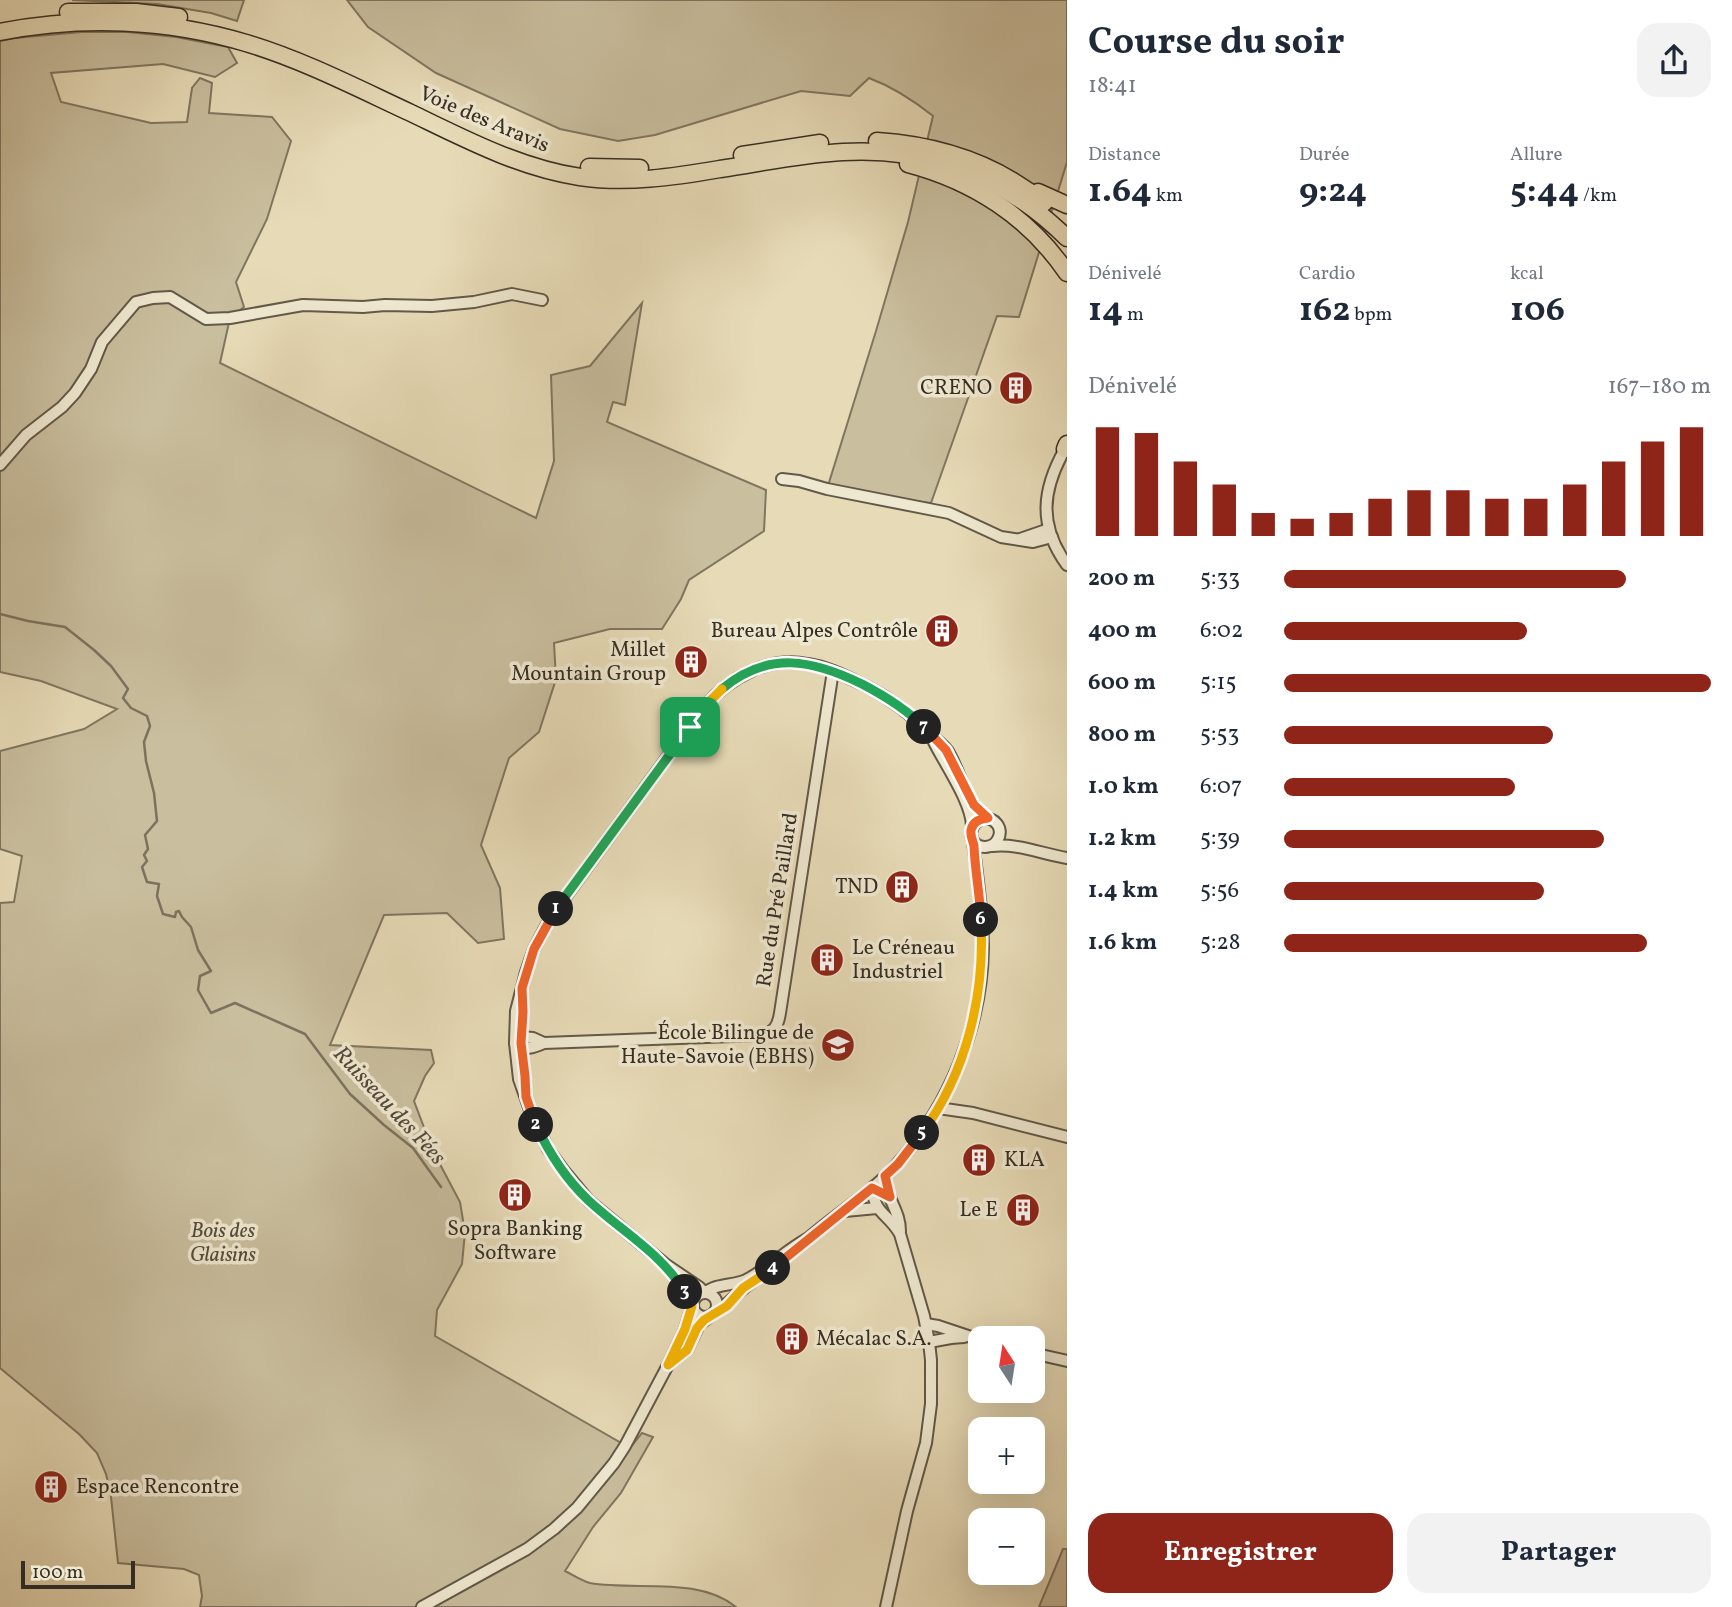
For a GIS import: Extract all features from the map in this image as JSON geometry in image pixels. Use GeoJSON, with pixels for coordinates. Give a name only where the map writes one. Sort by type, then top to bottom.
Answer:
{"type":"FeatureCollection","features":[{"type":"Feature","properties":{"kind":"highway","name":"Voie des Aravis"},"geometry":{"type":"LineString","coordinates":[[0,21],[65,12],[120,11],[215,24],[271,40],[511,147],[571,165],[655,168],[832,142],[899,143],[943,151],[1003,176],[1039,198],[1067,223]]}},
{"type":"Feature","properties":{"kind":"highway","name":"Voie des Aravis"},"geometry":{"type":"LineString","coordinates":[[0,32],[44,25],[104,22],[170,27],[220,36],[293,60],[528,165],[583,177],[614,180],[658,178],[824,154],[905,154],[947,163],[980,176],[1028,204],[1067,238]]}},
{"type":"Feature","properties":{"kind":"highway"},"geometry":{"type":"LineString","coordinates":[[824,154],[904,163],[965,184],[1026,225],[1067,273]]}},
{"type":"Feature","properties":{"kind":"highway"},"geometry":{"type":"LineString","coordinates":[[1003,176],[1067,205]]}},
{"type":"Feature","properties":{"kind":"street"},"geometry":{"type":"LineString","coordinates":[[0,465],[26,435],[62,407],[75,393],[91,369],[102,342],[136,302],[170,298],[206,319],[230,318],[303,305],[432,306],[474,302],[512,294],[542,300]]}},
{"type":"Feature","properties":{"kind":"street"},"geometry":{"type":"LineString","coordinates":[[1066,447],[1053,470],[1046,507],[1051,533],[1060,556],[1067,565]]}},
{"type":"Feature","properties":{"kind":"street"},"geometry":{"type":"LineString","coordinates":[[782,479],[948,513],[1001,537],[1033,542],[1051,533]]}},
{"type":"Feature","properties":{"kind":"street"},"geometry":{"type":"LineString","coordinates":[[665,1264],[684,1290],[694,1312],[699,1317],[712,1315],[717,1307],[712,1295],[705,1293],[665,1264],[589,1201],[556,1162],[543,1140],[526,1097],[519,1043],[523,1012],[522,988],[534,949],[555,911],[712,698],[742,675],[768,666],[799,662],[833,671],[864,685],[899,705],[946,750],[974,805],[996,823],[1000,832],[1018,847]]}},
{"type":"Feature","properties":{"kind":"street","name":"Rue du Pré Paillard"},"geometry":{"type":"LineString","coordinates":[[519,1043],[533,1038],[544,1043],[755,1036],[775,1029],[780,1013],[833,671]]}},
{"type":"Feature","properties":{"kind":"street"},"geometry":{"type":"LineString","coordinates":[[422,1607],[527,1549],[577,1508],[625,1446],[668,1365],[698,1295],[713,1287],[737,1284],[750,1278],[845,1211],[898,1164],[938,1108],[955,1074],[970,1031],[980,983],[983,950],[971,837],[972,820],[929,733]]}},
{"type":"Feature","properties":{"kind":"street"},"geometry":{"type":"LineString","coordinates":[[972,828],[978,820],[988,818]]}},
{"type":"Feature","properties":{"kind":"street"},"geometry":{"type":"LineString","coordinates":[[975,865],[989,846],[998,840],[1000,832]]}},
{"type":"Feature","properties":{"kind":"street"},"geometry":{"type":"LineString","coordinates":[[973,841],[982,847],[1018,847],[1067,858]]}},
{"type":"Feature","properties":{"kind":"street"},"geometry":{"type":"LineString","coordinates":[[946,1092],[959,1106],[973,1113]]}},
{"type":"Feature","properties":{"kind":"street"},"geometry":{"type":"LineString","coordinates":[[938,1108],[973,1113],[1067,1137]]}},
{"type":"Feature","properties":{"kind":"street"},"geometry":{"type":"LineString","coordinates":[[885,1176],[890,1197],[897,1210],[900,1234]]}},
{"type":"Feature","properties":{"kind":"street"},"geometry":{"type":"LineString","coordinates":[[872,1188],[890,1197]]}},
{"type":"Feature","properties":{"kind":"street"},"geometry":{"type":"LineString","coordinates":[[872,1188],[877,1208],[894,1224],[900,1234],[926,1324],[932,1395],[926,1443],[907,1511],[886,1607]]}},
{"type":"Feature","properties":{"kind":"street"},"geometry":{"type":"LineString","coordinates":[[845,1211],[877,1208]]}},
{"type":"Feature","properties":{"kind":"street"},"geometry":{"type":"LineString","coordinates":[[668,1365],[687,1350],[699,1325],[727,1306],[743,1288],[792,1254],[807,1239]]}},
{"type":"Feature","properties":{"kind":"street"},"geometry":{"type":"LineString","coordinates":[[926,1324],[968,1336]]}},
{"type":"Feature","properties":{"kind":"street"},"geometry":{"type":"LineString","coordinates":[[929,1342],[951,1338],[968,1339]]}},
{"type":"Feature","properties":{"kind":"street"},"geometry":{"type":"LineString","coordinates":[[1045,1356],[1067,1361]]}},
{"type":"Feature","properties":{"kind":"green space"},"geometry":{"type":"Polygon","coordinates":[[[72,0],[244,0],[237,21],[211,13],[157,4],[72,0]]]}},
{"type":"Feature","properties":{"kind":"green space"},"geometry":{"type":"Polygon","coordinates":[[[347,0],[1067,0],[1067,162],[1019,317],[997,316],[931,503],[827,489],[908,222],[933,116],[902,94],[869,78],[850,96],[801,91],[655,135],[618,141],[560,129],[436,73],[368,27],[347,0]]]}},
{"type":"Feature","properties":{"kind":"green space","name":"Bois des Glaisins"},"geometry":{"type":"Polygon","coordinates":[[[82,32],[128,32],[176,37],[228,47],[237,63],[215,77],[163,64],[51,73],[61,102],[151,123],[187,122],[192,88],[200,78],[212,83],[209,113],[272,117],[291,141],[267,219],[236,282],[244,307],[230,318],[220,363],[536,518],[554,461],[551,375],[590,366],[642,303],[625,405],[613,402],[607,422],[766,490],[764,531],[689,580],[681,599],[662,629],[610,629],[554,643],[556,679],[539,732],[509,758],[481,845],[500,888],[504,939],[478,943],[447,913],[384,915],[330,1045],[431,1050],[434,1063],[414,1101],[433,1151],[460,1202],[465,1232],[462,1264],[437,1310],[435,1336],[630,1448],[642,1433],[653,1437],[621,1493],[593,1527],[565,1571],[590,1583],[666,1586],[704,1591],[721,1597],[736,1607],[200,1607],[202,1596],[199,1575],[184,1569],[118,1563],[111,1497],[106,1474],[97,1453],[79,1434],[0,1368],[0,903],[14,902],[22,856],[0,849],[0,751],[84,729],[117,709],[41,681],[0,672],[0,41],[82,32]]]}},
{"type":"Feature","properties":{"kind":"green space"},"geometry":{"type":"Polygon","coordinates":[[[1063,1549],[1067,1549],[1067,1607],[1039,1607],[1063,1549]]]}},
{"type":"Feature","properties":{"kind":"waterway","name":"Ruisseau des Fées"},"geometry":{"type":"LineString","coordinates":[[0,614],[65,627],[111,666],[128,689],[123,698],[131,708],[147,716],[150,726],[144,742],[157,821],[145,835],[148,849],[144,855],[147,861],[142,867],[147,882],[159,884],[157,896],[163,914],[175,917],[179,911],[191,927],[198,950],[211,971],[200,976],[198,990],[211,1013],[235,1003],[305,1034],[350,1094],[413,1148],[441,1187]]}},
{"type":"Feature","properties":{"kind":"place","name":"CRENO"},"geometry":{"type":"Point","coordinates":[1016,388]}},
{"type":"Feature","properties":{"kind":"place","name":"Bureau Alpes Contrôle"},"geometry":{"type":"Point","coordinates":[942,631]}},
{"type":"Feature","properties":{"kind":"place","name":"Millet Mountain Group"},"geometry":{"type":"Point","coordinates":[691,662]}},
{"type":"Feature","properties":{"kind":"place","name":"TND"},"geometry":{"type":"Point","coordinates":[902,887]}},
{"type":"Feature","properties":{"kind":"place","name":"Le Créneau Industriel"},"geometry":{"type":"Point","coordinates":[827,960]}},
{"type":"Feature","properties":{"kind":"place","name":"École Bilingue de Haute-Savoie (EBHS)"},"geometry":{"type":"Point","coordinates":[838,1045]}},
{"type":"Feature","properties":{"kind":"place","name":"KLA"},"geometry":{"type":"Point","coordinates":[979,1160]}},
{"type":"Feature","properties":{"kind":"place","name":"Sopra Banking Software"},"geometry":{"type":"Point","coordinates":[515,1195]}},
{"type":"Feature","properties":{"kind":"place","name":"Le E"},"geometry":{"type":"Point","coordinates":[1023,1210]}},
{"type":"Feature","properties":{"kind":"place","name":"Mécalac S.A."},"geometry":{"type":"Point","coordinates":[792,1339]}},
{"type":"Feature","properties":{"kind":"place","name":"Espace Rencontre"},"geometry":{"type":"Point","coordinates":[51,1487]}},
{"type":"Feature","properties":{"kind":"route"},"geometry":{"type":"LineString","coordinates":[[790,662],[821,667],[878,692],[910,714],[946,750],[974,805],[988,818],[974,823],[971,832],[981,907],[983,950],[978,995],[970,1031],[955,1074],[938,1108],[915,1143],[885,1176],[890,1197],[872,1188],[792,1254],[743,1288],[727,1306],[704,1320],[697,1328],[687,1350],[668,1365],[685,1329],[692,1304],[665,1264],[582,1194],[556,1162],[543,1140],[526,1097],[521,1043],[522,988],[534,949],[555,911],[690,727],[719,691],[750,671],[790,662]]}}]}
